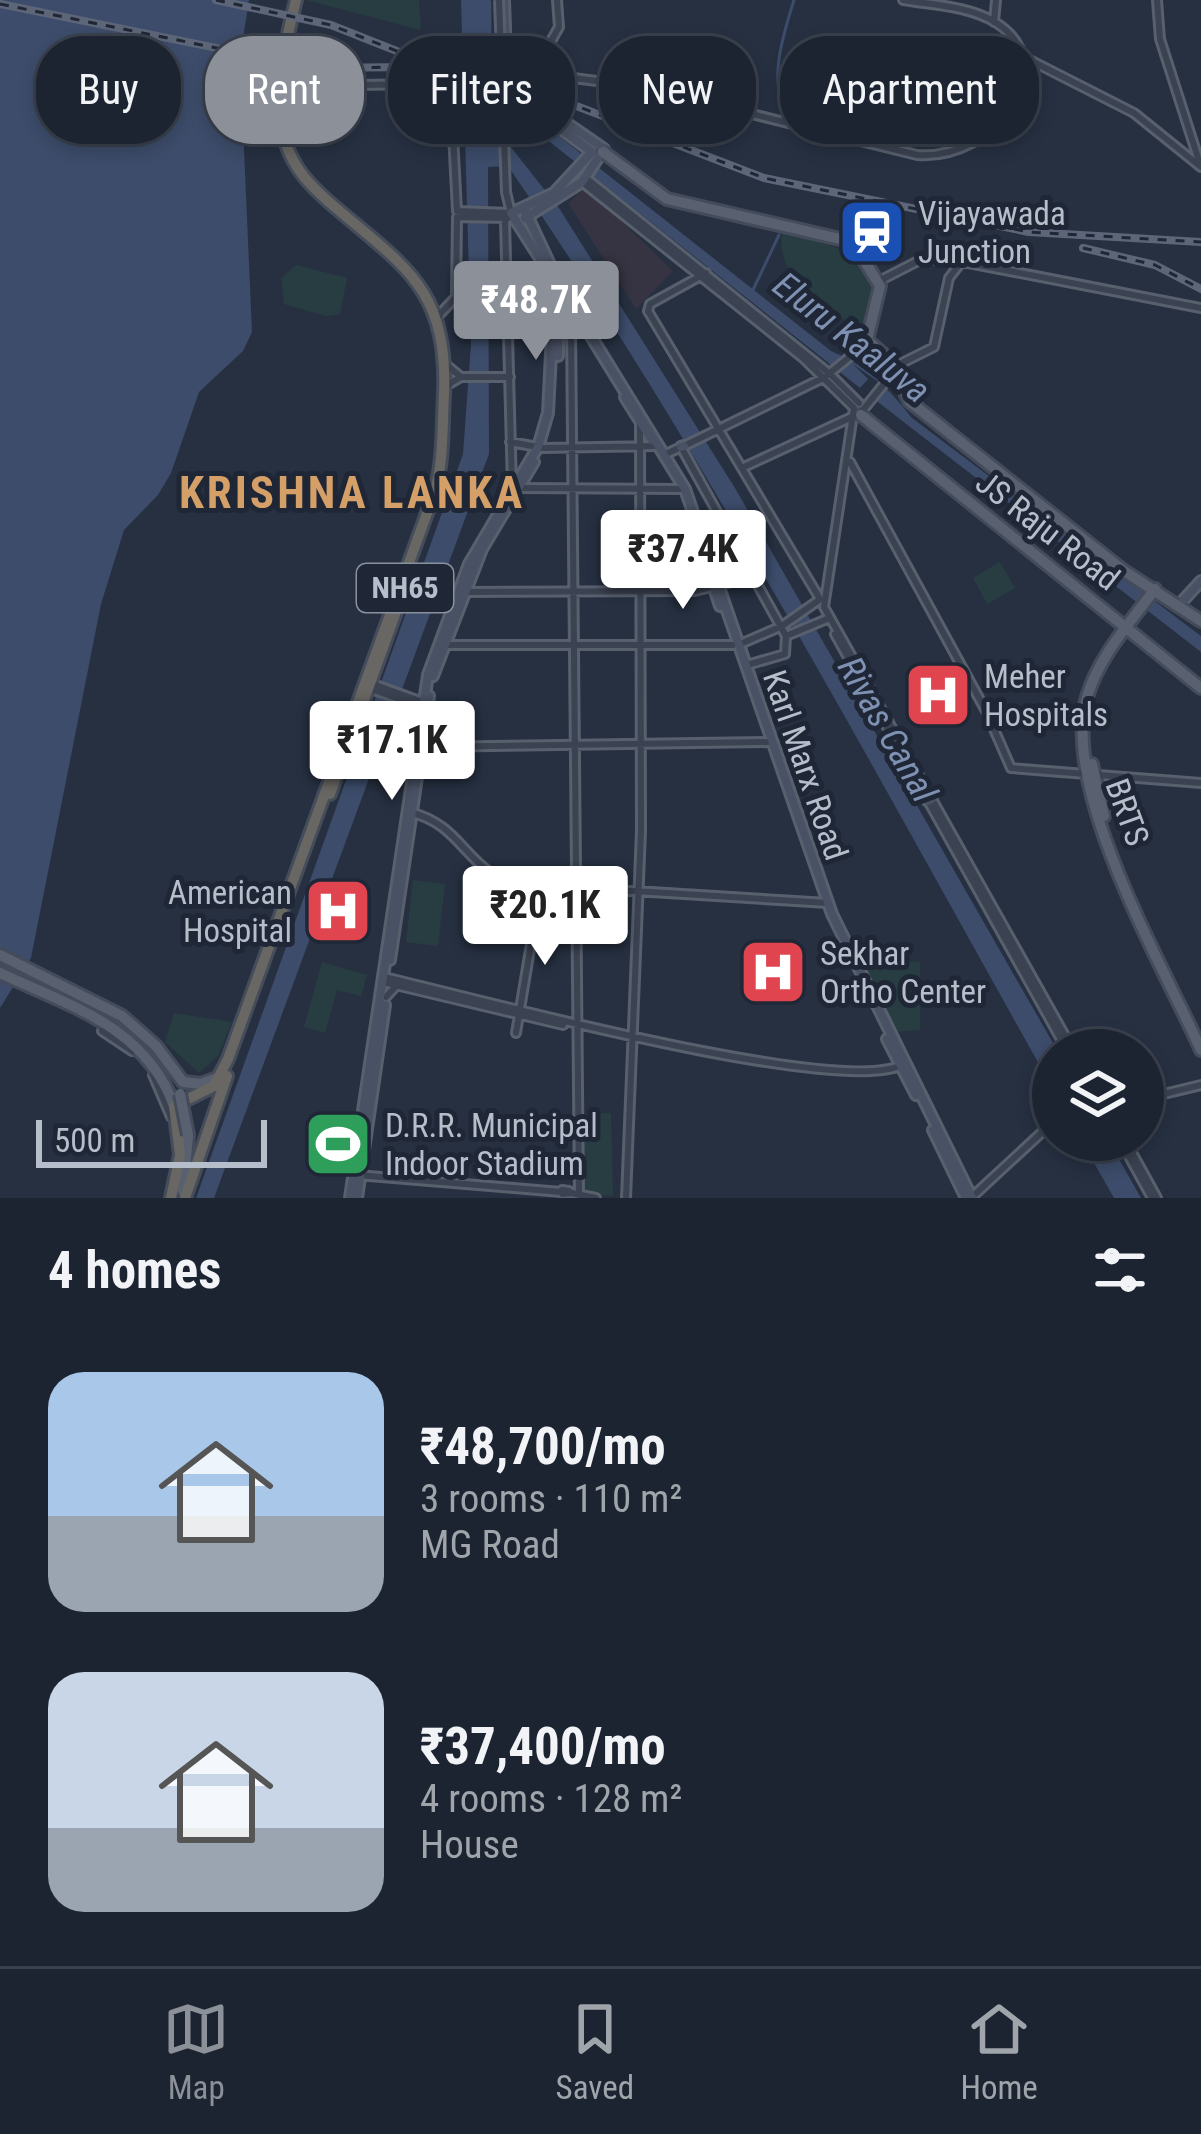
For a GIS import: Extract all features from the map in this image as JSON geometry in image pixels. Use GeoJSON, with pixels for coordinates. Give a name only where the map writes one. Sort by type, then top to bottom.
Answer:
{"type":"FeatureCollection","features":[{"type":"Feature","properties":{"kind":"highway"},"geometry":{"type":"LineString","coordinates":[[291,36],[298,0]]}},
{"type":"Feature","properties":{"kind":"highway"},"geometry":{"type":"LineString","coordinates":[[288,144],[301,171],[413,267],[444,312]]}},
{"type":"Feature","properties":{"kind":"highway","name":"NH65"},"geometry":{"type":"LineString","coordinates":[[220,1082],[441,486],[449,367],[444,312]]}},
{"type":"Feature","properties":{"kind":"highway","name":"NH65"},"geometry":{"type":"LineString","coordinates":[[176,1198],[214,1111],[246,1002],[280,922],[437,483],[444,312]]}},
{"type":"Feature","properties":{"kind":"highway"},"geometry":{"type":"LineString","coordinates":[[327,798],[402,595]]}},
{"type":"Feature","properties":{"kind":"highway"},"geometry":{"type":"LineString","coordinates":[[177,1098],[220,1082]]}},
{"type":"Feature","properties":{"kind":"highway"},"geometry":{"type":"LineString","coordinates":[[182,1132],[214,1111]]}},
{"type":"Feature","properties":{"kind":"highway"},"geometry":{"type":"LineString","coordinates":[[182,1132],[196,1135],[200,1149]]}},
{"type":"Feature","properties":{"kind":"main road"},"geometry":{"type":"LineString","coordinates":[[500,0],[501,36]]}},
{"type":"Feature","properties":{"kind":"main road"},"geometry":{"type":"LineString","coordinates":[[575,138],[667,199],[850,240],[878,281],[869,340],[892,376],[952,432],[1156,592],[1201,618]]}},
{"type":"Feature","properties":{"kind":"main road"},"geometry":{"type":"LineString","coordinates":[[556,197],[595,153]]}},
{"type":"Feature","properties":{"kind":"main road"},"geometry":{"type":"LineString","coordinates":[[516,214],[585,178],[595,153]]}},
{"type":"Feature","properties":{"kind":"main road","name":"Karl Marx Road"},"geometry":{"type":"LineString","coordinates":[[516,214],[558,291],[682,489],[826,903],[970,1198]]}},
{"type":"Feature","properties":{"kind":"main road"},"geometry":{"type":"LineString","coordinates":[[357,1175],[431,663],[462,592],[540,447],[555,401],[558,291]]}},
{"type":"Feature","properties":{"kind":"main road","name":"JS Raju Road"},"geometry":{"type":"LineString","coordinates":[[859,410],[1201,685]]}},
{"type":"Feature","properties":{"kind":"main road","name":"Karl Marx Road"},"geometry":{"type":"LineString","coordinates":[[640,417],[664,455]]}},
{"type":"Feature","properties":{"kind":"main road"},"geometry":{"type":"LineString","coordinates":[[1181,604],[1201,581]]}},
{"type":"Feature","properties":{"kind":"main road"},"geometry":{"type":"LineString","coordinates":[[353,1198],[426,706],[462,592]]}},
{"type":"Feature","properties":{"kind":"main road"},"geometry":{"type":"LineString","coordinates":[[1156,592],[1106,668],[1094,701],[1090,774],[1102,812],[1201,1034]]}},
{"type":"Feature","properties":{"kind":"main road","name":"Karl Marx Road"},"geometry":{"type":"LineString","coordinates":[[736,645],[770,743]]}},
{"type":"Feature","properties":{"kind":"main road","name":"BRTS"},"geometry":{"type":"LineString","coordinates":[[1090,774],[1095,812],[1201,1050]]}},
{"type":"Feature","properties":{"kind":"main road"},"geometry":{"type":"LineString","coordinates":[[0,955],[136,1025],[183,1082],[220,1082]]}},
{"type":"Feature","properties":{"kind":"main road"},"geometry":{"type":"LineString","coordinates":[[0,973],[128,1030],[155,1058],[177,1098],[182,1132],[176,1198]]}},
{"type":"Feature","properties":{"kind":"main road"},"geometry":{"type":"LineString","coordinates":[[61,985],[142,1037],[177,1098]]}},
{"type":"Feature","properties":{"kind":"street"},"geometry":{"type":"LineString","coordinates":[[500,0],[516,214],[510,442],[517,488],[682,489]]}},
{"type":"Feature","properties":{"kind":"street"},"geometry":{"type":"LineString","coordinates":[[554,36],[559,27],[557,0]]}},
{"type":"Feature","properties":{"kind":"street"},"geometry":{"type":"LineString","coordinates":[[903,0],[959,8],[994,22],[1005,36]]}},
{"type":"Feature","properties":{"kind":"street"},"geometry":{"type":"LineString","coordinates":[[994,22],[996,0]]}},
{"type":"Feature","properties":{"kind":"street"},"geometry":{"type":"LineString","coordinates":[[1157,0],[1160,39],[1201,167]]}},
{"type":"Feature","properties":{"kind":"street"},"geometry":{"type":"LineString","coordinates":[[1039,64],[1134,112],[1201,167]]}},
{"type":"Feature","properties":{"kind":"street"},"geometry":{"type":"LineString","coordinates":[[575,79],[644,88],[780,123]]}},
{"type":"Feature","properties":{"kind":"street"},"geometry":{"type":"LineString","coordinates":[[364,85],[427,82],[433,100],[451,96],[462,215],[444,312]]}},
{"type":"Feature","properties":{"kind":"street"},"geometry":{"type":"LineString","coordinates":[[868,144],[934,156],[973,144]]}},
{"type":"Feature","properties":{"kind":"street"},"geometry":{"type":"LineString","coordinates":[[301,171],[403,267],[433,306],[442,374],[428,495]]}},
{"type":"Feature","properties":{"kind":"street","name":"JS Raju Road"},"geometry":{"type":"LineString","coordinates":[[585,178],[830,373],[859,410]]}},
{"type":"Feature","properties":{"kind":"street"},"geometry":{"type":"LineString","coordinates":[[462,215],[516,214]]}},
{"type":"Feature","properties":{"kind":"street"},"geometry":{"type":"LineString","coordinates":[[878,281],[922,260],[962,261],[1201,308]]}},
{"type":"Feature","properties":{"kind":"street"},"geometry":{"type":"LineString","coordinates":[[942,260],[950,278]]}},
{"type":"Feature","properties":{"kind":"street"},"geometry":{"type":"LineString","coordinates":[[744,467],[859,410],[892,376],[934,347],[950,278],[962,261]]}},
{"type":"Feature","properties":{"kind":"street"},"geometry":{"type":"LineString","coordinates":[[703,275],[648,307],[744,467],[1058,1029]]}},
{"type":"Feature","properties":{"kind":"street"},"geometry":{"type":"LineString","coordinates":[[564,1194],[579,1025],[572,490],[575,313]]}},
{"type":"Feature","properties":{"kind":"street"},"geometry":{"type":"LineString","coordinates":[[664,455],[830,373],[869,340]]}},
{"type":"Feature","properties":{"kind":"street"},"geometry":{"type":"LineString","coordinates":[[449,367],[465,377]]}},
{"type":"Feature","properties":{"kind":"street"},"geometry":{"type":"LineString","coordinates":[[448,384],[465,377],[510,377]]}},
{"type":"Feature","properties":{"kind":"street"},"geometry":{"type":"LineString","coordinates":[[790,634],[812,620],[821,604],[859,410]]}},
{"type":"Feature","properties":{"kind":"street"},"geometry":{"type":"LineString","coordinates":[[626,1198],[641,746],[640,417]]}},
{"type":"Feature","properties":{"kind":"street"},"geometry":{"type":"LineString","coordinates":[[510,442],[540,447],[656,446]]}},
{"type":"Feature","properties":{"kind":"street"},"geometry":{"type":"LineString","coordinates":[[682,447],[790,634],[785,654],[746,665]]}},
{"type":"Feature","properties":{"kind":"street"},"geometry":{"type":"LineString","coordinates":[[849,459],[986,711],[1011,768],[1201,783]]}},
{"type":"Feature","properties":{"kind":"street"},"geometry":{"type":"LineString","coordinates":[[462,592],[717,590],[756,576]]}},
{"type":"Feature","properties":{"kind":"street"},"geometry":{"type":"LineString","coordinates":[[443,645],[736,645],[821,604]]}},
{"type":"Feature","properties":{"kind":"street"},"geometry":{"type":"LineString","coordinates":[[821,604],[930,800]]}},
{"type":"Feature","properties":{"kind":"street"},"geometry":{"type":"LineString","coordinates":[[812,620],[827,619]]}},
{"type":"Feature","properties":{"kind":"street"},"geometry":{"type":"LineString","coordinates":[[368,685],[426,706]]}},
{"type":"Feature","properties":{"kind":"street"},"geometry":{"type":"LineString","coordinates":[[423,746],[770,743]]}},
{"type":"Feature","properties":{"kind":"street"},"geometry":{"type":"LineString","coordinates":[[409,814],[444,822],[484,872],[536,893],[635,890],[826,903]]}},
{"type":"Feature","properties":{"kind":"street"},"geometry":{"type":"LineString","coordinates":[[520,1015],[536,893]]}},
{"type":"Feature","properties":{"kind":"street"},"geometry":{"type":"LineString","coordinates":[[391,955],[393,972],[403,984]]}},
{"type":"Feature","properties":{"kind":"street"},"geometry":{"type":"LineString","coordinates":[[386,980],[520,1015],[782,1062],[881,1071],[903,1065]]}},
{"type":"Feature","properties":{"kind":"street"},"geometry":{"type":"LineString","coordinates":[[386,997],[403,984]]}},
{"type":"Feature","properties":{"kind":"street"},"geometry":{"type":"LineString","coordinates":[[102,1031],[136,1053],[168,1107],[175,1145],[176,1198]]}},
{"type":"Feature","properties":{"kind":"street"},"geometry":{"type":"LineString","coordinates":[[1164,1094],[1199,1086]]}},
{"type":"Feature","properties":{"kind":"street"},"geometry":{"type":"LineString","coordinates":[[970,1198],[1032,1141]]}},
{"type":"Feature","properties":{"kind":"street"},"geometry":{"type":"LineString","coordinates":[[1134,1161],[1155,1198]]}},
{"type":"Feature","properties":{"kind":"street"},"geometry":{"type":"LineString","coordinates":[[357,1175],[596,1198]]}},
{"type":"Feature","properties":{"kind":"shaded area"},"geometry":{"type":"Polygon","coordinates":[[[586,187],[673,271],[636,309],[568,203],[586,187]]]}},
{"type":"Feature","properties":{"kind":"green space"},"geometry":{"type":"Polygon","coordinates":[[[306,0],[419,0],[421,30],[306,0]]]}},
{"type":"Feature","properties":{"kind":"green space"},"geometry":{"type":"Polygon","coordinates":[[[783,229],[851,253],[875,285],[865,334],[795,278],[782,247],[783,229]]]}},
{"type":"Feature","properties":{"kind":"green space"},"geometry":{"type":"Polygon","coordinates":[[[296,265],[347,278],[340,314],[326,316],[284,304],[281,278],[296,265]]]}},
{"type":"Feature","properties":{"kind":"green space"},"geometry":{"type":"Polygon","coordinates":[[[1000,562],[1015,588],[987,604],[973,578],[1000,562]]]}},
{"type":"Feature","properties":{"kind":"green space"},"geometry":{"type":"Polygon","coordinates":[[[413,880],[445,884],[438,946],[406,942],[413,880]]]}},
{"type":"Feature","properties":{"kind":"green space"},"geometry":{"type":"Polygon","coordinates":[[[920,961],[920,1030],[893,1032],[863,967],[920,961]]]}},
{"type":"Feature","properties":{"kind":"green space"},"geometry":{"type":"Polygon","coordinates":[[[322,962],[367,975],[361,996],[337,990],[325,1033],[304,1027],[322,962]]]}},
{"type":"Feature","properties":{"kind":"green space"},"geometry":{"type":"Polygon","coordinates":[[[174,1013],[232,1022],[218,1056],[199,1073],[165,1042],[174,1013]]]}},
{"type":"Feature","properties":{"kind":"green space"},"geometry":{"type":"Polygon","coordinates":[[[611,1113],[613,1196],[583,1194],[585,1114],[611,1113]]]}},
{"type":"Feature","properties":{"kind":"water"},"geometry":{"type":"Polygon","coordinates":[[[0,0],[249,0],[243,36],[205,36],[205,144],[244,144],[252,332],[243,351],[199,392],[171,473],[158,495],[124,530],[101,604],[31,958],[0,1008],[0,0]]]}},
{"type":"Feature","properties":{"kind":"water"},"geometry":{"type":"Polygon","coordinates":[[[461,0],[491,0],[491,36],[462,36],[461,0]]]}},
{"type":"Feature","properties":{"kind":"water"},"geometry":{"type":"Polygon","coordinates":[[[465,144],[508,144],[559,208],[735,488],[1045,1029],[1032,1029],[1032,1052],[791,622],[654,391],[508,166],[488,167],[489,454],[214,1198],[196,1198],[463,454],[471,344],[465,144]]]}},
{"type":"Feature","properties":{"kind":"water"},"geometry":{"type":"Polygon","coordinates":[[[552,144],[569,144],[831,351],[867,371],[884,386],[853,364],[868,379],[860,388],[552,144]]]}},
{"type":"Feature","properties":{"kind":"water"},"geometry":{"type":"Polygon","coordinates":[[[884,386],[912,418],[1201,636],[1201,652],[874,399],[884,386]]]}},
{"type":"Feature","properties":{"kind":"water"},"geometry":{"type":"Polygon","coordinates":[[[1093,1161],[1120,1161],[1141,1198],[1114,1198],[1093,1161]]]}},
{"type":"Feature","properties":{"kind":"pier"},"geometry":{"type":"Polygon","coordinates":[[[0,2],[171,36],[151,36],[0,6],[0,2]]]}},
{"type":"Feature","properties":{"kind":"pier"},"geometry":{"type":"Polygon","coordinates":[[[181,38],[205,43],[205,47],[181,42],[181,38]]]}},
{"type":"Feature","properties":{"kind":"waterway"},"geometry":{"type":"LineString","coordinates":[[784,36],[794,0]]}},
{"type":"Feature","properties":{"kind":"waterway"},"geometry":{"type":"LineString","coordinates":[[780,57],[780,97]]}},
{"type":"Feature","properties":{"kind":"waterway","name":"Eluru Kaaluva"},"geometry":{"type":"LineString","coordinates":[[752,292],[779,235]]}},
{"type":"Feature","properties":{"kind":"railway"},"geometry":{"type":"LineString","coordinates":[[216,0],[331,25],[388,48]]}},
{"type":"Feature","properties":{"kind":"railway"},"geometry":{"type":"LineString","coordinates":[[0,4],[315,68],[411,67],[540,92],[764,178],[1029,232],[1201,242]]}},
{"type":"Feature","properties":{"kind":"railway"},"geometry":{"type":"LineString","coordinates":[[1083,248],[1155,265],[1201,289]]}},
{"type":"Feature","properties":{"kind":"place","name":"Vijayawada Junction"},"geometry":{"type":"Point","coordinates":[872,232]}},
{"type":"Feature","properties":{"kind":"place","name":"Meher Hospitals"},"geometry":{"type":"Point","coordinates":[938,695]}},
{"type":"Feature","properties":{"kind":"place","name":"American Hospital"},"geometry":{"type":"Point","coordinates":[338,911]}},
{"type":"Feature","properties":{"kind":"place","name":"Sekhar Ortho Center"},"geometry":{"type":"Point","coordinates":[773,972]}},
{"type":"Feature","properties":{"kind":"place","name":"D.R.R. Municipal Indoor Stadium"},"geometry":{"type":"Point","coordinates":[338,1144]}},
{"type":"Feature","properties":{"kind":"district","name":"KRISHNA LANKA"},"geometry":{"type":"Point","coordinates":[352,492]}},
{"type":"Feature","properties":{"kind":"water label","name":"Rivas Canal"},"geometry":{"type":"Point","coordinates":[888,729]}}]}
